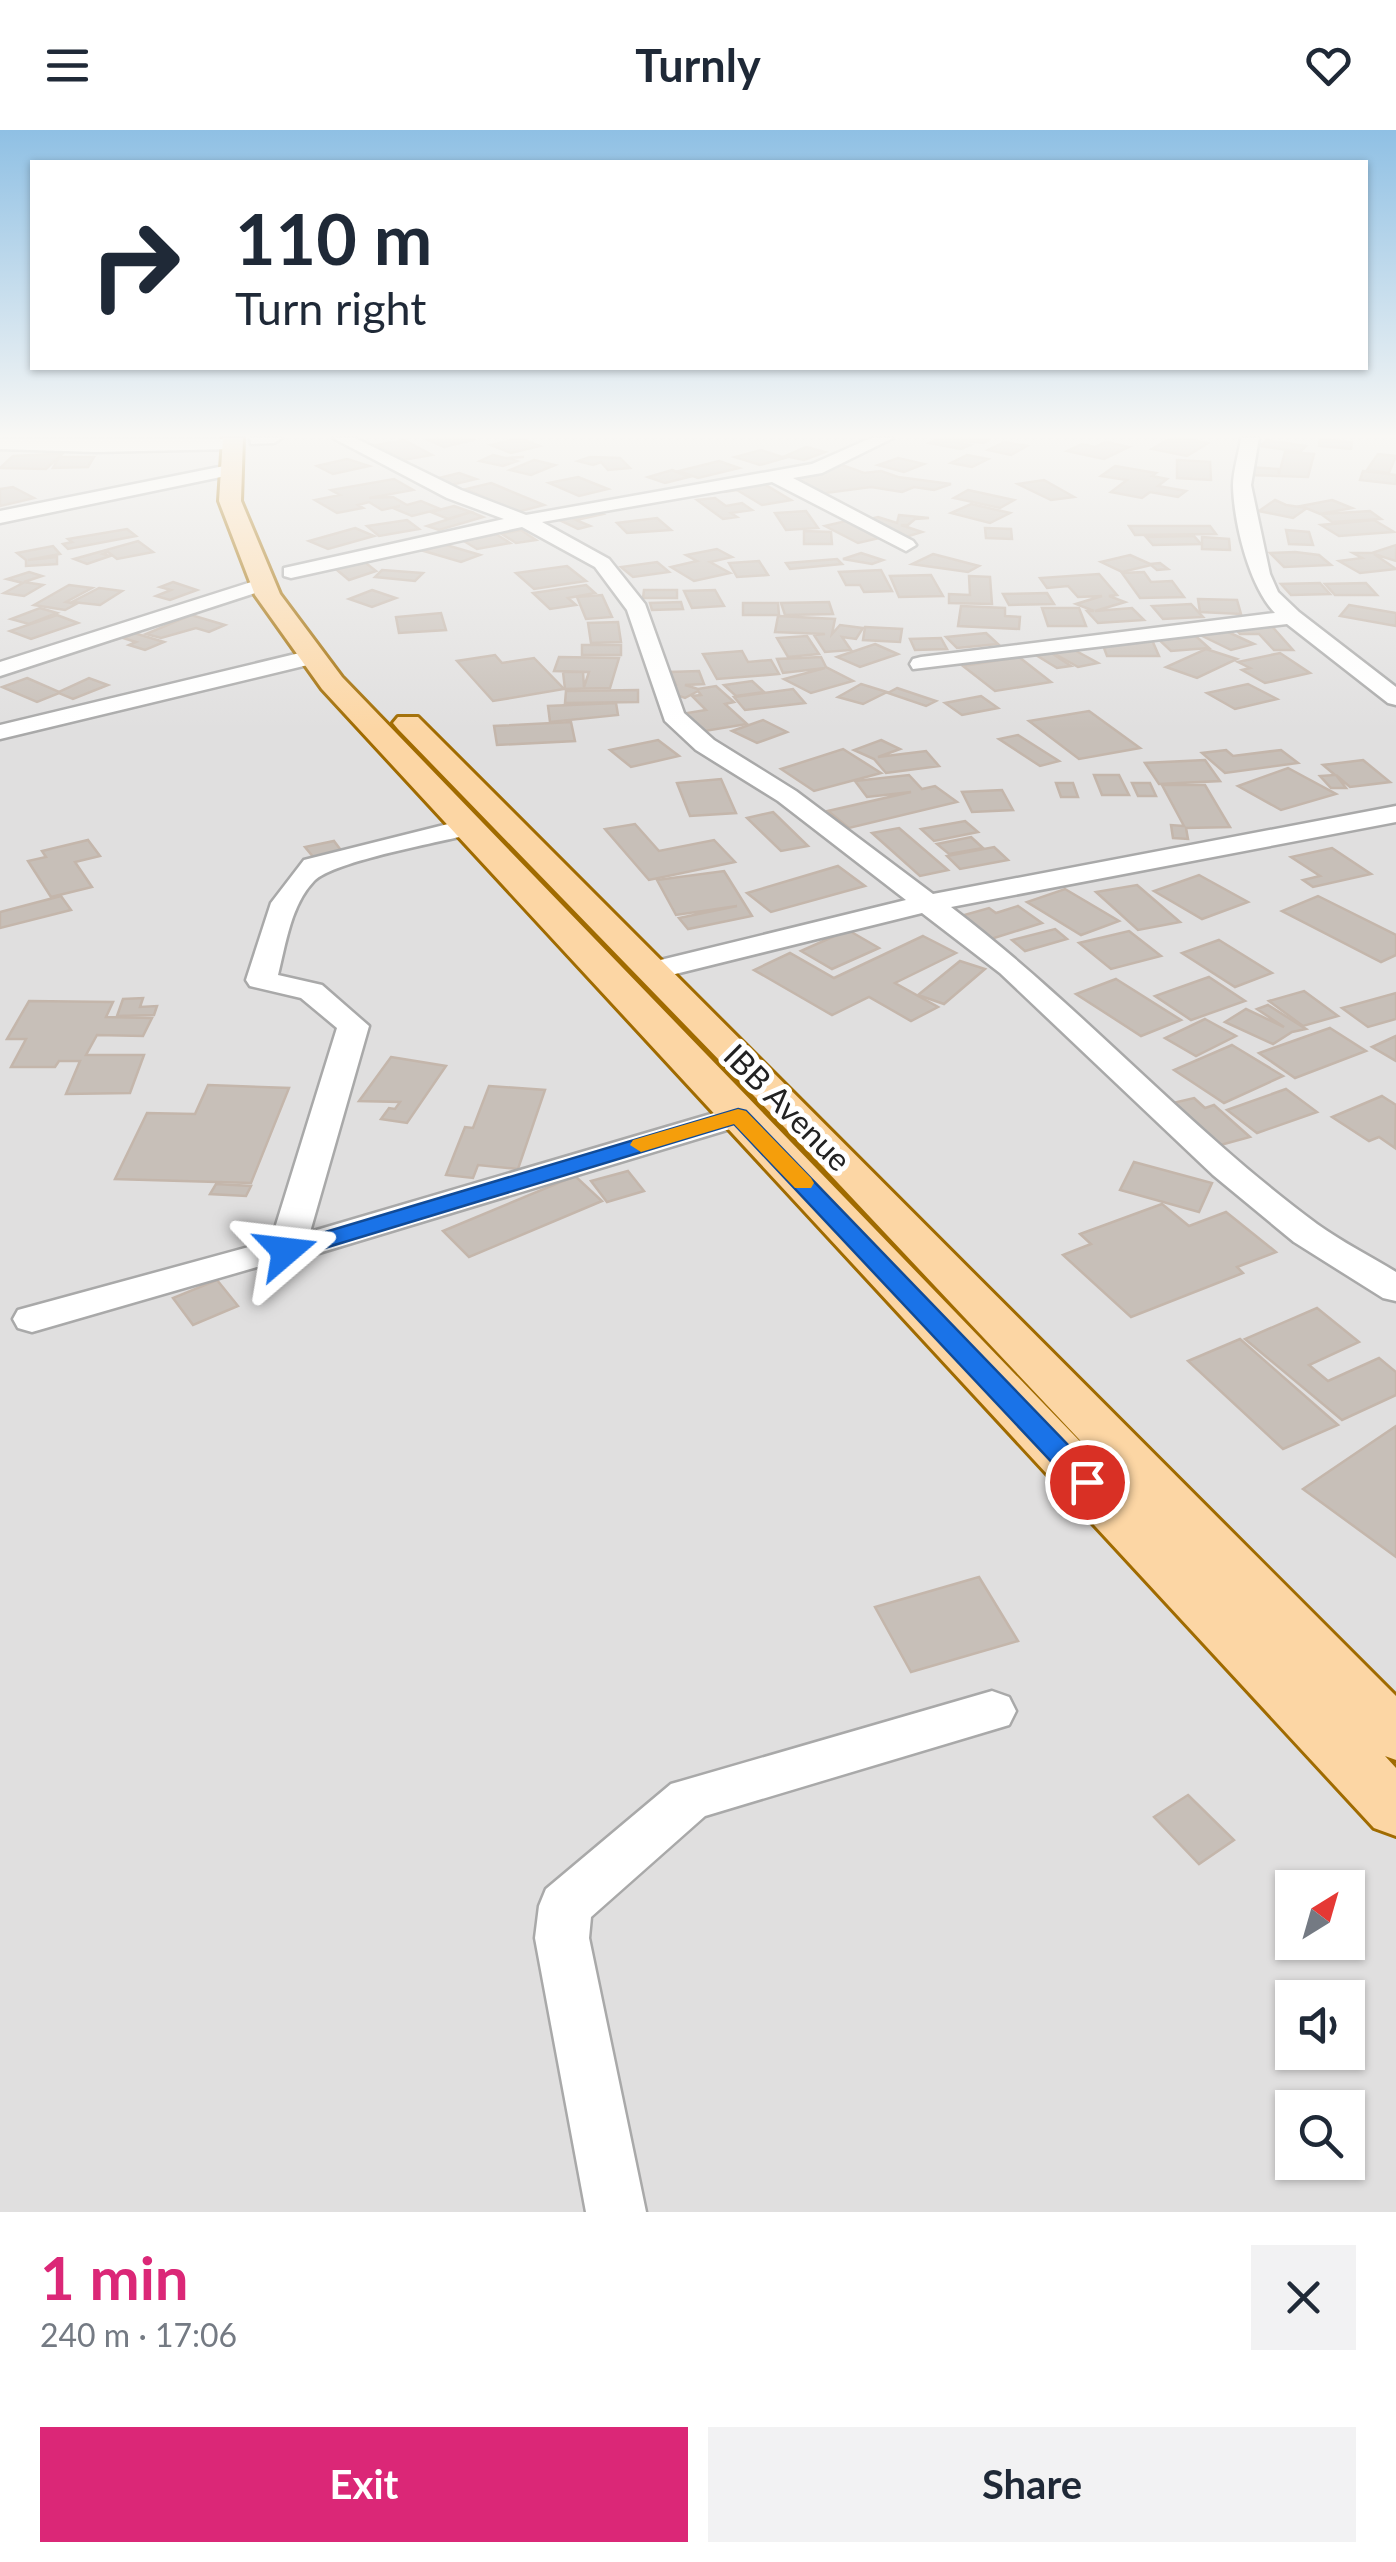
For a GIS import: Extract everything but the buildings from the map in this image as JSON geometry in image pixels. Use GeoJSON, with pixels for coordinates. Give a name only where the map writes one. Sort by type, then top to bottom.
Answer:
{"type":"FeatureCollection","features":[{"type":"Feature","properties":{"kind":"main road"},"geometry":{"type":"LineString","coordinates":[[251,535],[278,578],[312,657],[738,1116],[1396,1809]]}},
{"type":"Feature","properties":{"kind":"main road","name":"IBB Avenue"},"geometry":{"type":"LineString","coordinates":[[278,578],[416,732],[838,1158],[1396,1735]]}},
{"type":"Feature","properties":{"kind":"street"},"geometry":{"type":"LineString","coordinates":[[0,668],[278,578],[459,535]]}},
{"type":"Feature","properties":{"kind":"street"},"geometry":{"type":"LineString","coordinates":[[552,535],[583,551],[616,578],[637,609],[673,716],[705,745],[787,796],[1011,967],[1225,1168],[1307,1234],[1396,1289]]}},
{"type":"Feature","properties":{"kind":"street"},"geometry":{"type":"LineString","coordinates":[[889,535],[906,544]]}},
{"type":"Feature","properties":{"kind":"street"},"geometry":{"type":"LineString","coordinates":[[1252,535],[1260,574],[1269,594],[1291,618],[1396,698]]}},
{"type":"Feature","properties":{"kind":"street"},"geometry":{"type":"LineString","coordinates":[[921,664],[1291,618]]}},
{"type":"Feature","properties":{"kind":"street"},"geometry":{"type":"LineString","coordinates":[[0,732],[312,657]]}},
{"type":"Feature","properties":{"kind":"street"},"geometry":{"type":"LineString","coordinates":[[652,971],[929,903],[1396,814]]}},
{"type":"Feature","properties":{"kind":"street"},"geometry":{"type":"LineString","coordinates":[[286,1251],[353,1026],[311,991],[260,980],[284,902],[299,878],[314,866],[468,827]]}},
{"type":"Feature","properties":{"kind":"street"},"geometry":{"type":"LineString","coordinates":[[32,1318],[256,1255],[286,1251],[738,1116]]}},
{"type":"Feature","properties":{"kind":"street"},"geometry":{"type":"LineString","coordinates":[[616,2212],[562,1938],[565,1906],[689,1799],[992,1710]]}},
{"type":"Feature","properties":{"kind":"shaded area"},"geometry":{"type":"Polygon","coordinates":[[[0,535],[1396,535],[1396,2212],[0,2212],[0,535]]]}},
{"type":"Feature","properties":{"kind":"slow traffic"},"geometry":{"type":"LineString","coordinates":[[641,1145],[738,1116],[803,1183]]}},
{"type":"Feature","properties":{"kind":"route"},"geometry":{"type":"LineString","coordinates":[[286,1251],[738,1116],[1087,1482]]}}]}
